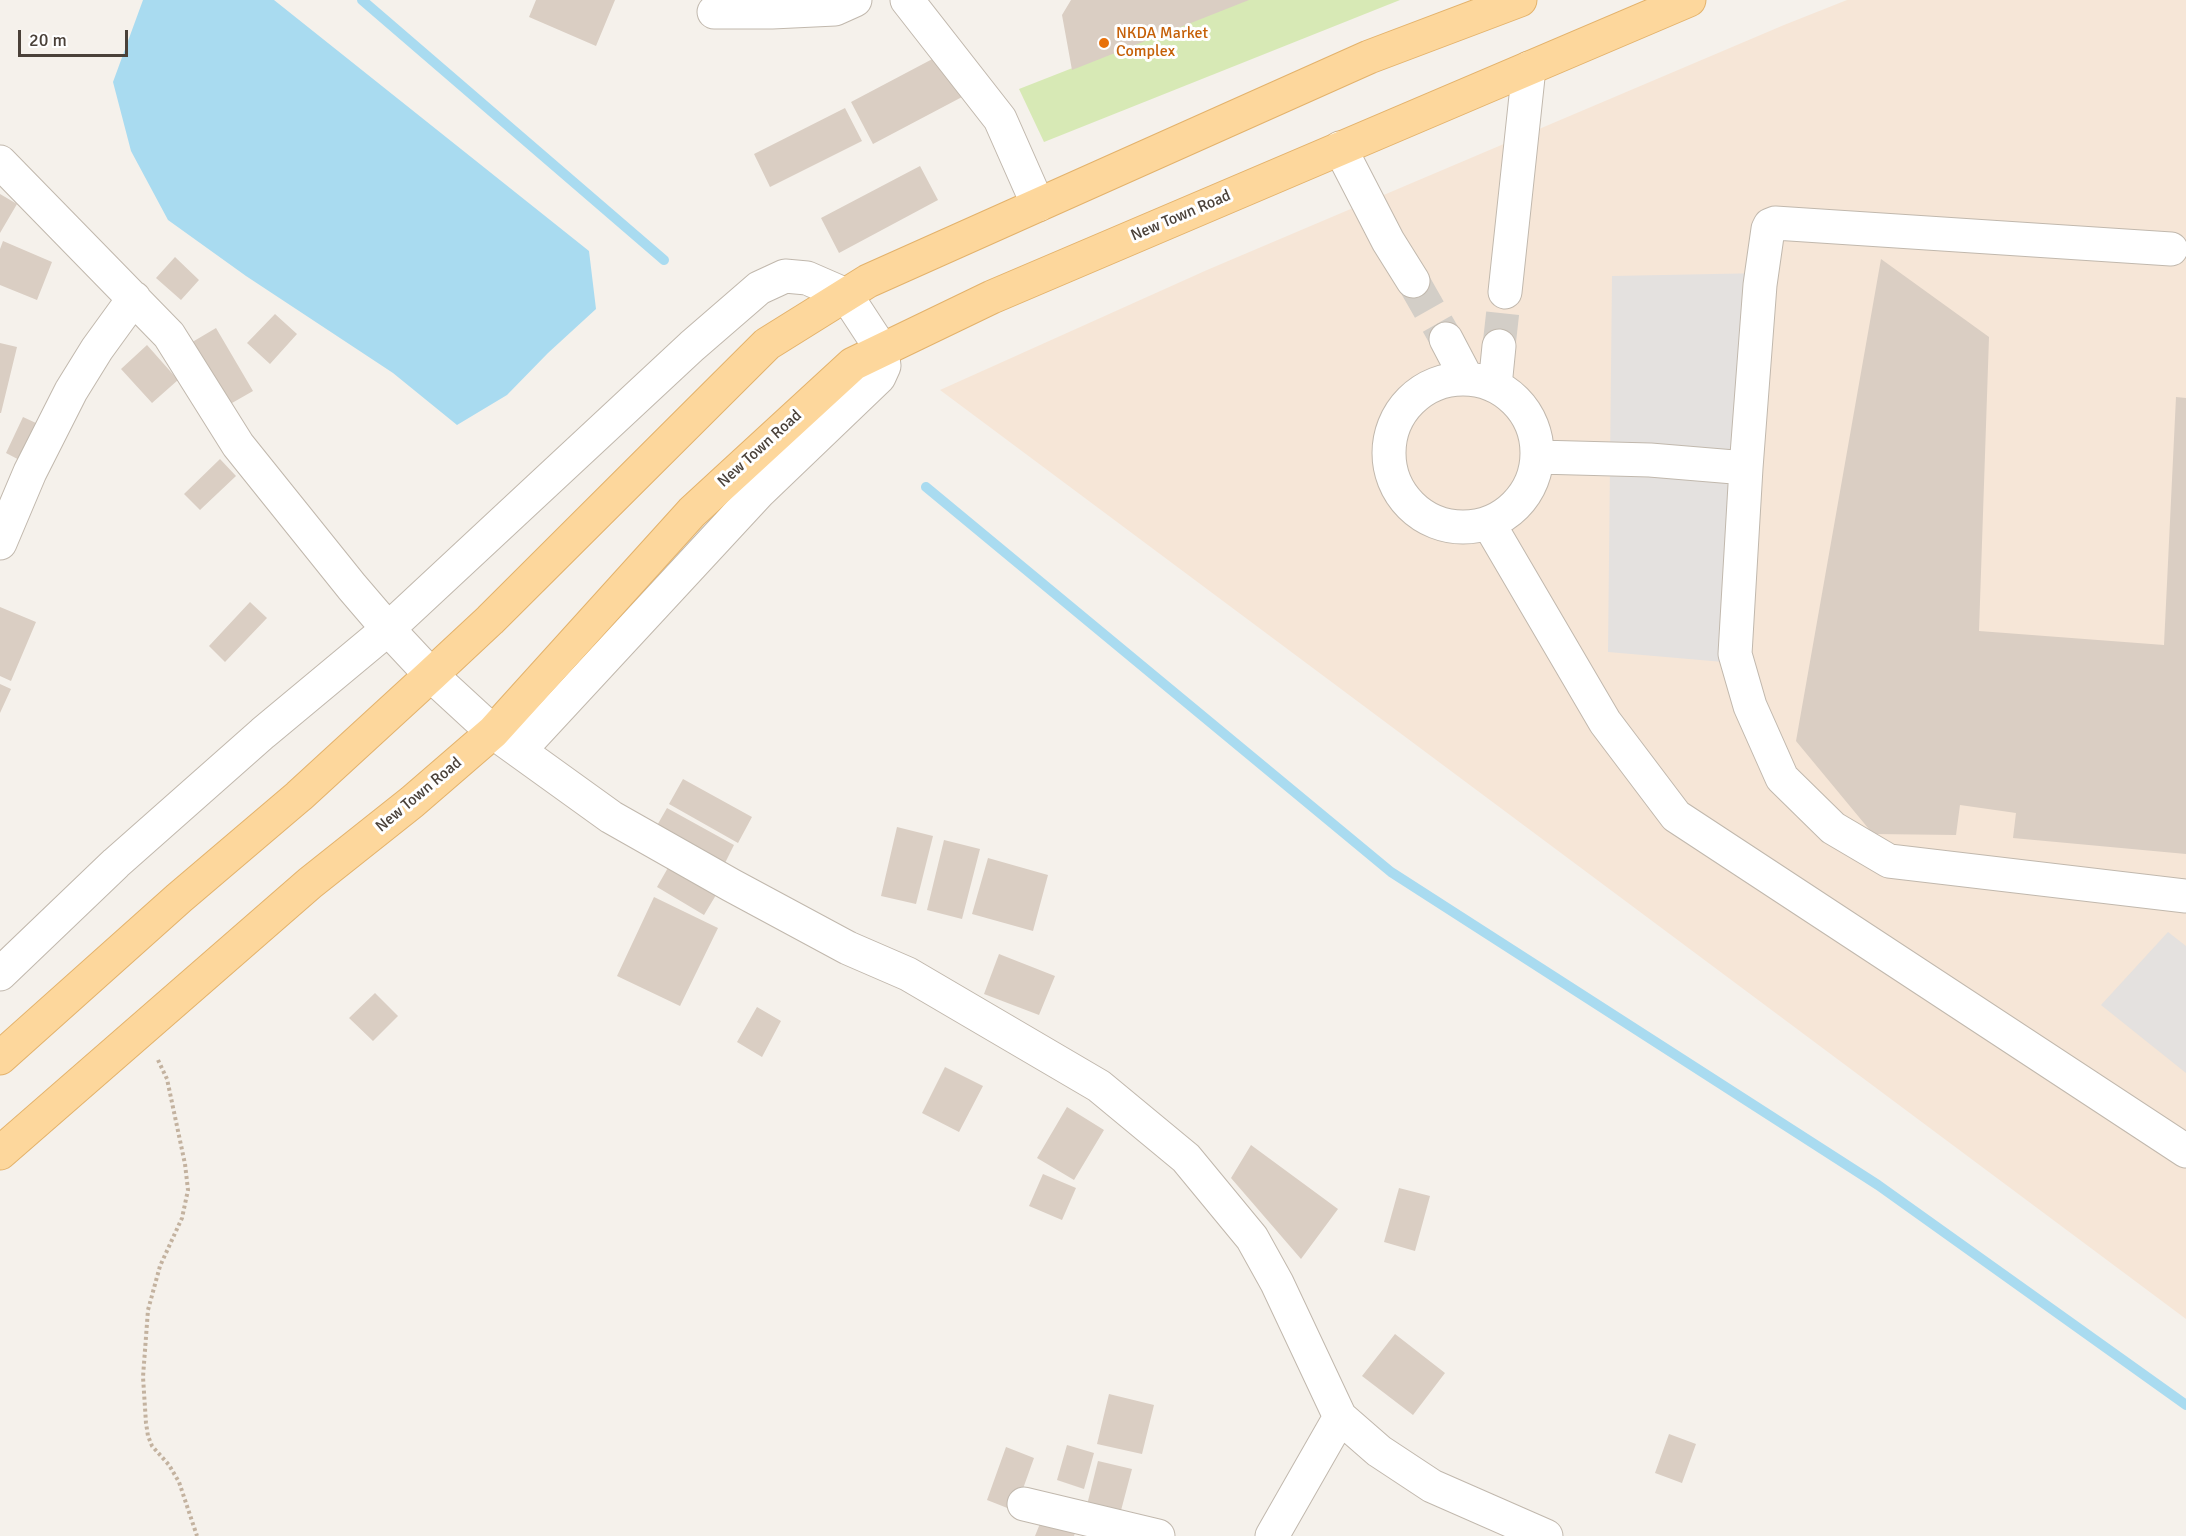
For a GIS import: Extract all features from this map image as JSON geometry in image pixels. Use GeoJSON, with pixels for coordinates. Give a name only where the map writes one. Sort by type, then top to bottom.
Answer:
{"type":"FeatureCollection","features":[{"type":"Feature","properties":{"kind":"main road"},"geometry":{"type":"LineString","coordinates":[[0,1058],[178,898],[299,796],[431,675],[490,620],[767,344],[868,281],[1369,57],[1520,0]]}},
{"type":"Feature","properties":{"kind":"main road","name":"New Town Road"},"geometry":{"type":"LineString","coordinates":[[0,1153],[310,883],[412,802],[493,732],[692,512],[853,364],[992,297],[1689,0]]}},
{"type":"Feature","properties":{"kind":"street"},"geometry":{"type":"LineString","coordinates":[[714,12],[835,9],[855,0]]}},
{"type":"Feature","properties":{"kind":"street"},"geometry":{"type":"LineString","coordinates":[[907,0],[1000,119],[1038,205]]}},
{"type":"Feature","properties":{"kind":"street"},"geometry":{"type":"LineString","coordinates":[[1505,292],[1529,68]]}},
{"type":"Feature","properties":{"kind":"street"},"geometry":{"type":"LineString","coordinates":[[1340,148],[1388,241],[1413,281]]}},
{"type":"Feature","properties":{"kind":"street"},"geometry":{"type":"LineString","coordinates":[[0,162],[169,335],[238,445],[388,629],[431,675],[493,732],[611,816],[838,943],[908,974],[1099,1086],[1186,1158],[1252,1238],[1277,1283],[1340,1417],[1379,1451],[1432,1486],[1546,1536]]}},
{"type":"Feature","properties":{"kind":"street"},"geometry":{"type":"LineString","coordinates":[[2171,249],[1770,225],[1767,229],[1760,285],[1735,654],[1750,706],[1782,778],[1833,828],[1889,861],[2186,896]]}},
{"type":"Feature","properties":{"kind":"street"},"geometry":{"type":"LineString","coordinates":[[0,974],[116,862],[263,733],[388,629],[692,346],[759,288],[785,276],[807,278],[846,295],[882,350],[884,366],[879,377],[759,492],[519,751]]}},
{"type":"Feature","properties":{"kind":"street"},"geometry":{"type":"LineString","coordinates":[[0,543],[30,472],[72,391],[97,349],[134,298]]}},
{"type":"Feature","properties":{"kind":"street"},"geometry":{"type":"LineString","coordinates":[[1446,339],[1481,382],[1518,403],[1533,428],[1538,457],[1531,485],[1520,501],[1514,508],[1489,524],[1461,528],[1432,521],[1409,504],[1394,479],[1389,450],[1396,422],[1413,398],[1437,383],[1481,382]]}},
{"type":"Feature","properties":{"kind":"street"},"geometry":{"type":"LineString","coordinates":[[1481,382],[1499,346]]}},
{"type":"Feature","properties":{"kind":"street"},"geometry":{"type":"LineString","coordinates":[[1538,457],[1650,460],[1746,468]]}},
{"type":"Feature","properties":{"kind":"street"},"geometry":{"type":"LineString","coordinates":[[1489,524],[1605,722],[1676,816],[2186,1151]]}},
{"type":"Feature","properties":{"kind":"street"},"geometry":{"type":"LineString","coordinates":[[1272,1536],[1340,1417]]}},
{"type":"Feature","properties":{"kind":"street"},"geometry":{"type":"LineString","coordinates":[[1024,1504],[1158,1536]]}},
{"type":"Feature","properties":{"kind":"path"},"geometry":{"type":"LineString","coordinates":[[144,1028],[167,1079],[185,1164],[188,1190],[182,1218],[160,1266],[148,1310],[142,1377],[146,1423],[152,1446],[170,1465],[179,1482],[197,1536]]}},
{"type":"Feature","properties":{"kind":"shaded area"},"geometry":{"type":"Polygon","coordinates":[[[1847,0],[2186,0],[2186,1319],[940,390],[1207,270],[1847,0]]]}},
{"type":"Feature","properties":{"kind":"shaded area"},"geometry":{"type":"Polygon","coordinates":[[[1766,273],[1735,663],[1608,652],[1612,276],[1766,273]]]}},
{"type":"Feature","properties":{"kind":"shaded area"},"geometry":{"type":"Polygon","coordinates":[[[2168,932],[2186,946],[2186,1073],[2101,1005],[2168,932]]]}},
{"type":"Feature","properties":{"kind":"green space"},"geometry":{"type":"Polygon","coordinates":[[[1246,0],[1400,0],[1044,142],[1019,89],[1246,0]]]}},
{"type":"Feature","properties":{"kind":"water"},"geometry":{"type":"Polygon","coordinates":[[[143,0],[274,0],[589,251],[596,309],[507,395],[457,425],[393,373],[246,276],[168,220],[131,151],[113,82],[143,0]]]}},
{"type":"Feature","properties":{"kind":"building"},"geometry":{"type":"Polygon","coordinates":[[[536,0],[615,0],[596,46],[529,17],[536,0]]]}},
{"type":"Feature","properties":{"kind":"building","name":"NKDA Market Complex"},"geometry":{"type":"Polygon","coordinates":[[[1071,0],[1249,0],[1072,70],[1062,15],[1071,0]]]}},
{"type":"Feature","properties":{"kind":"building"},"geometry":{"type":"Polygon","coordinates":[[[940,55],[962,97],[873,144],[851,102],[940,55]]]}},
{"type":"Feature","properties":{"kind":"building"},"geometry":{"type":"Polygon","coordinates":[[[845,108],[862,141],[770,187],[754,154],[845,108]]]}},
{"type":"Feature","properties":{"kind":"building"},"geometry":{"type":"Polygon","coordinates":[[[920,166],[938,200],[839,253],[821,218],[920,166]]]}},
{"type":"Feature","properties":{"kind":"building"},"geometry":{"type":"Polygon","coordinates":[[[0,194],[17,204],[0,233],[0,194]]]}},
{"type":"Feature","properties":{"kind":"building"},"geometry":{"type":"Polygon","coordinates":[[[3,241],[52,262],[37,300],[0,285],[0,249],[3,241]]]}},
{"type":"Feature","properties":{"kind":"building"},"geometry":{"type":"Polygon","coordinates":[[[175,257],[199,280],[181,300],[156,278],[175,257]]]}},
{"type":"Feature","properties":{"kind":"building"},"geometry":{"type":"Polygon","coordinates":[[[1881,259],[1989,337],[1979,631],[2164,645],[2176,397],[2186,398],[2186,854],[2013,838],[2016,813],[1960,805],[1956,835],[1873,834],[1796,741],[1881,259]]]}},
{"type":"Feature","properties":{"kind":"building"},"geometry":{"type":"Polygon","coordinates":[[[275,314],[297,334],[270,364],[247,343],[275,314]]]}},
{"type":"Feature","properties":{"kind":"building"},"geometry":{"type":"Polygon","coordinates":[[[216,328],[253,391],[225,407],[189,344],[216,328]]]}},
{"type":"Feature","properties":{"kind":"building"},"geometry":{"type":"Polygon","coordinates":[[[0,343],[17,347],[1,413],[0,413],[0,343]]]}},
{"type":"Feature","properties":{"kind":"building"},"geometry":{"type":"Polygon","coordinates":[[[147,345],[178,380],[152,403],[121,369],[147,345]]]}},
{"type":"Feature","properties":{"kind":"building"},"geometry":{"type":"Polygon","coordinates":[[[23,417],[49,429],[31,466],[6,453],[23,417]]]}},
{"type":"Feature","properties":{"kind":"building"},"geometry":{"type":"Polygon","coordinates":[[[220,459],[236,476],[200,510],[184,494],[220,459]]]}},
{"type":"Feature","properties":{"kind":"building"},"geometry":{"type":"Polygon","coordinates":[[[250,602],[267,618],[225,662],[209,646],[250,602]]]}},
{"type":"Feature","properties":{"kind":"building"},"geometry":{"type":"Polygon","coordinates":[[[0,607],[36,622],[11,681],[0,676],[0,607]]]}},
{"type":"Feature","properties":{"kind":"building"},"geometry":{"type":"Polygon","coordinates":[[[0,684],[11,689],[0,713],[0,684]]]}},
{"type":"Feature","properties":{"kind":"building"},"geometry":{"type":"Polygon","coordinates":[[[683,779],[752,817],[738,843],[669,804],[683,779]]]}},
{"type":"Feature","properties":{"kind":"building"},"geometry":{"type":"Polygon","coordinates":[[[667,808],[734,845],[723,867],[655,829],[667,808]]]}},
{"type":"Feature","properties":{"kind":"building"},"geometry":{"type":"Polygon","coordinates":[[[897,827],[933,836],[916,904],[881,896],[897,827]]]}},
{"type":"Feature","properties":{"kind":"building"},"geometry":{"type":"Polygon","coordinates":[[[944,840],[980,849],[962,919],[927,910],[944,840]]]}},
{"type":"Feature","properties":{"kind":"building"},"geometry":{"type":"Polygon","coordinates":[[[988,858],[1048,875],[1033,931],[972,914],[988,858]]]}},
{"type":"Feature","properties":{"kind":"building"},"geometry":{"type":"Polygon","coordinates":[[[669,866],[716,895],[704,915],[657,887],[669,866]]]}},
{"type":"Feature","properties":{"kind":"building"},"geometry":{"type":"Polygon","coordinates":[[[654,897],[718,928],[680,1006],[617,976],[654,897]]]}},
{"type":"Feature","properties":{"kind":"building"},"geometry":{"type":"Polygon","coordinates":[[[999,954],[1055,976],[1039,1015],[984,994],[999,954]]]}},
{"type":"Feature","properties":{"kind":"building"},"geometry":{"type":"Polygon","coordinates":[[[375,993],[398,1016],[373,1041],[349,1018],[375,993]]]}},
{"type":"Feature","properties":{"kind":"building"},"geometry":{"type":"Polygon","coordinates":[[[757,1007],[781,1021],[762,1057],[737,1042],[757,1007]]]}},
{"type":"Feature","properties":{"kind":"building"},"geometry":{"type":"Polygon","coordinates":[[[945,1067],[983,1086],[959,1132],[922,1113],[945,1067]]]}},
{"type":"Feature","properties":{"kind":"building"},"geometry":{"type":"Polygon","coordinates":[[[1067,1107],[1104,1130],[1074,1180],[1037,1158],[1067,1107]]]}},
{"type":"Feature","properties":{"kind":"building"},"geometry":{"type":"Polygon","coordinates":[[[1251,1145],[1338,1209],[1301,1259],[1231,1178],[1251,1145]]]}},
{"type":"Feature","properties":{"kind":"building"},"geometry":{"type":"Polygon","coordinates":[[[1043,1174],[1076,1188],[1062,1220],[1029,1206],[1043,1174]]]}},
{"type":"Feature","properties":{"kind":"building"},"geometry":{"type":"Polygon","coordinates":[[[1399,1188],[1430,1196],[1415,1251],[1384,1242],[1399,1188]]]}},
{"type":"Feature","properties":{"kind":"building"},"geometry":{"type":"Polygon","coordinates":[[[1395,1334],[1445,1373],[1413,1415],[1362,1376],[1395,1334]]]}},
{"type":"Feature","properties":{"kind":"building"},"geometry":{"type":"Polygon","coordinates":[[[1109,1394],[1154,1405],[1142,1454],[1097,1444],[1109,1394]]]}},
{"type":"Feature","properties":{"kind":"building"},"geometry":{"type":"Polygon","coordinates":[[[1669,1434],[1696,1444],[1682,1483],[1655,1473],[1669,1434]]]}},
{"type":"Feature","properties":{"kind":"building"},"geometry":{"type":"Polygon","coordinates":[[[1067,1445],[1094,1453],[1084,1489],[1057,1480],[1067,1445]]]}},
{"type":"Feature","properties":{"kind":"building"},"geometry":{"type":"Polygon","coordinates":[[[1006,1447],[1034,1458],[1015,1511],[987,1500],[1006,1447]]]}},
{"type":"Feature","properties":{"kind":"building"},"geometry":{"type":"Polygon","coordinates":[[[1098,1461],[1132,1469],[1119,1518],[1086,1509],[1098,1461]]]}},
{"type":"Feature","properties":{"kind":"building"},"geometry":{"type":"Polygon","coordinates":[[[1043,1516],[1076,1530],[1074,1536],[1035,1536],[1043,1516]]]}},
{"type":"Feature","properties":{"kind":"waterway"},"geometry":{"type":"LineString","coordinates":[[362,0],[664,260]]}},
{"type":"Feature","properties":{"kind":"waterway"},"geometry":{"type":"LineString","coordinates":[[926,487],[1391,872],[1878,1185],[2186,1405]]}},
{"type":"Feature","properties":{"kind":"tunnel"},"geometry":{"type":"LineString","coordinates":[[1413,281],[1446,339]]}},
{"type":"Feature","properties":{"kind":"tunnel"},"geometry":{"type":"LineString","coordinates":[[1499,346],[1505,292]]}},
{"type":"Feature","properties":{"kind":"place","name":"NKDA Market Complex"},"geometry":{"type":"Point","coordinates":[1104,43]}}]}
